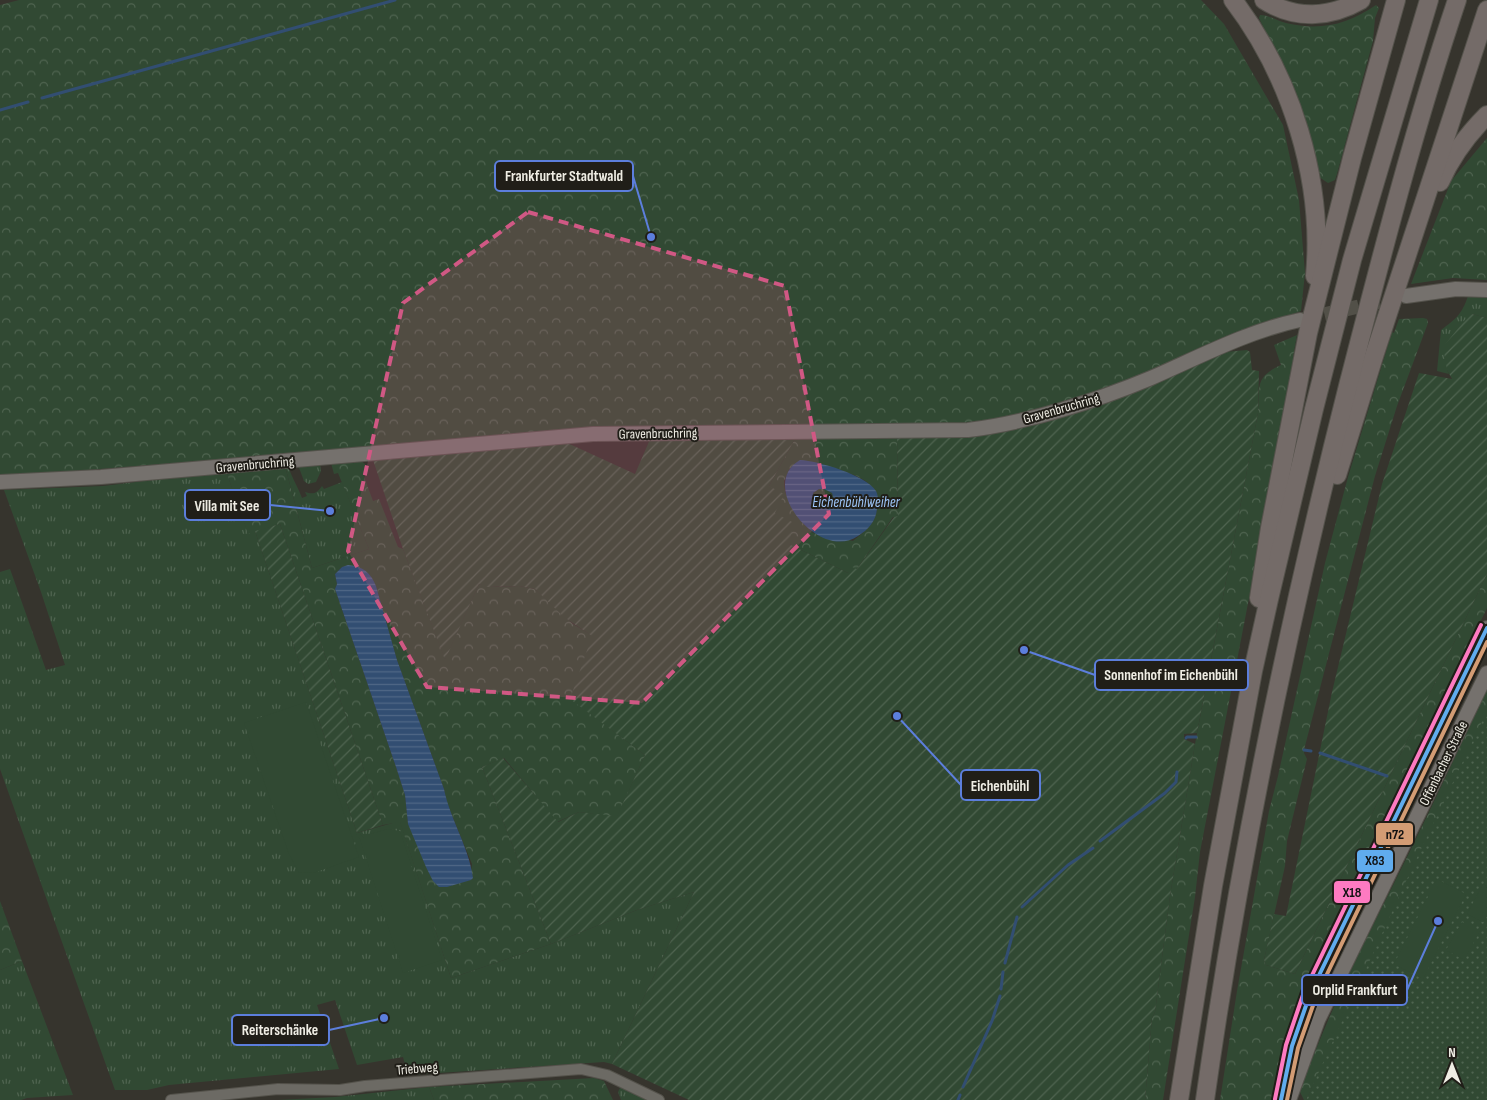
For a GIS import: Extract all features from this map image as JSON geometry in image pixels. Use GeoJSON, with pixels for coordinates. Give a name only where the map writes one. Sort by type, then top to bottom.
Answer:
{"type":"FeatureCollection","features":[{"type":"Feature","properties":{"kind":"highway"},"geometry":{"type":"LineString","coordinates":[[1233,0],[1254,31],[1281,81],[1296,120],[1306,159],[1314,209],[1316,256],[1270,528],[1260,594],[1253,671]]}},
{"type":"Feature","properties":{"kind":"highway"},"geometry":{"type":"LineString","coordinates":[[1264,0],[1292,13],[1317,15],[1339,10],[1361,0]]}},
{"type":"Feature","properties":{"kind":"highway"},"geometry":{"type":"LineString","coordinates":[[1304,327],[1396,0]]}},
{"type":"Feature","properties":{"kind":"highway"},"geometry":{"type":"LineString","coordinates":[[1179,1100],[1213,886],[1253,671],[1314,409],[1350,270],[1429,0]]}},
{"type":"Feature","properties":{"kind":"highway"},"geometry":{"type":"LineString","coordinates":[[1205,1100],[1230,935],[1265,753],[1326,472],[1390,223],[1415,135],[1458,0]]}},
{"type":"Feature","properties":{"kind":"highway"},"geometry":{"type":"LineString","coordinates":[[1301,585],[1487,10]]}},
{"type":"Feature","properties":{"kind":"highway"},"geometry":{"type":"LineString","coordinates":[[1414,234],[1452,158],[1487,115]]}},
{"type":"Feature","properties":{"kind":"street"},"geometry":{"type":"LineString","coordinates":[[1406,296],[1450,290],[1487,290]]}},
{"type":"Feature","properties":{"kind":"street","name":"Gravenbruchring"},"geometry":{"type":"LineString","coordinates":[[0,482],[101,477],[593,434],[968,430],[1030,417],[1095,399],[1268,328],[1304,327]]}},
{"type":"Feature","properties":{"kind":"street","name":"Offenbacher Straße"},"geometry":{"type":"LineString","coordinates":[[1281,1100],[1293,1044],[1301,1015],[1310,994],[1487,628]]}},
{"type":"Feature","properties":{"kind":"street","name":"Offenbacher Straße"},"geometry":{"type":"LineString","coordinates":[[1289,1100],[1318,1020],[1487,673]]}},
{"type":"Feature","properties":{"kind":"street","name":"Triebweg"},"geometry":{"type":"LineString","coordinates":[[172,1100],[278,1090],[340,1090],[365,1086],[582,1069],[607,1075],[659,1100]]}},
{"type":"Feature","properties":{"kind":"highlighted area"},"geometry":{"type":"Polygon","coordinates":[[[528,212],[785,286],[829,514],[642,703],[427,687],[348,551],[403,303],[528,212]]]}},
{"type":"Feature","properties":{"kind":"green space"},"geometry":{"type":"Polygon","coordinates":[[[19,0],[1201,0],[1224,24],[1283,125],[1299,200],[1305,273],[1301,311],[1239,334],[1124,383],[1032,412],[982,424],[539,434],[0,477],[0,5],[19,0]]]}},
{"type":"Feature","properties":{"kind":"green space"},"geometry":{"type":"Polygon","coordinates":[[[1376,5],[1379,8],[1375,18],[1373,41],[1337,174],[1335,180],[1328,183],[1319,177],[1308,131],[1293,88],[1259,18],[1260,15],[1263,15],[1298,25],[1322,26],[1344,22],[1376,5]]]}},
{"type":"Feature","properties":{"kind":"green space"},"geometry":{"type":"Polygon","coordinates":[[[1487,138],[1487,280],[1453,278],[1411,284],[1451,181],[1487,138]]]}},
{"type":"Feature","properties":{"kind":"green space"},"geometry":{"type":"Polygon","coordinates":[[[1468,296],[1487,296],[1487,318],[1472,314],[1447,370],[1449,374],[1437,371],[1441,330],[1458,316],[1468,296]]]}},
{"type":"Feature","properties":{"kind":"green space"},"geometry":{"type":"Polygon","coordinates":[[[1472,314],[1487,318],[1487,574],[1295,974],[1266,965],[1264,960],[1274,914],[1286,916],[1332,692],[1382,484],[1419,373],[1452,379],[1447,370],[1443,347],[1468,316],[1472,314]]]}},
{"type":"Feature","properties":{"kind":"green space"},"geometry":{"type":"Polygon","coordinates":[[[1399,319],[1427,319],[1428,323],[1397,406],[1375,476],[1305,746],[1304,753],[1307,759],[1287,841],[1285,866],[1264,960],[1266,965],[1295,974],[1487,574],[1487,608],[1323,943],[1294,1020],[1273,1100],[1220,1100],[1269,811],[1325,563],[1348,477],[1392,332],[1394,333],[1399,319]]]}},
{"type":"Feature","properties":{"kind":"green space"},"geometry":{"type":"Polygon","coordinates":[[[1297,335],[1284,417],[1200,852],[1195,897],[1163,1100],[1145,1100],[1152,1018],[1155,1012],[1170,896],[1195,744],[1258,413],[1260,384],[1266,374],[1281,365],[1274,345],[1297,335]]]}},
{"type":"Feature","properties":{"kind":"green space"},"geometry":{"type":"Polygon","coordinates":[[[1247,350],[1250,352],[1252,370],[1259,371],[1258,413],[1197,733],[1184,734],[1184,739],[1195,744],[1170,896],[1155,1012],[1152,1018],[1145,1100],[689,1100],[612,1064],[694,892],[637,910],[551,944],[482,767],[503,758],[558,822],[579,812],[617,816],[645,755],[570,699],[592,636],[564,617],[535,589],[519,586],[487,587],[479,584],[445,660],[403,549],[373,460],[563,441],[635,474],[651,437],[796,437],[769,486],[784,494],[775,513],[794,523],[789,544],[848,573],[852,567],[857,569],[894,517],[898,516],[897,437],[974,435],[1225,352],[1247,350]]]}},
{"type":"Feature","properties":{"kind":"green space"},"geometry":{"type":"Polygon","coordinates":[[[796,437],[897,437],[898,517],[893,517],[857,569],[848,573],[789,544],[775,513],[769,486],[796,437]],[[817,463],[790,468],[784,481],[785,492],[801,521],[813,533],[853,541],[869,527],[875,518],[877,496],[873,488],[866,481],[857,476],[817,463]]]}},
{"type":"Feature","properties":{"kind":"green space"},"geometry":{"type":"Polygon","coordinates":[[[361,461],[365,464],[368,472],[363,474],[373,501],[379,499],[398,547],[403,549],[445,659],[479,584],[494,587],[519,586],[535,589],[573,624],[593,636],[571,699],[645,755],[617,817],[579,812],[557,822],[504,758],[482,767],[551,944],[451,978],[400,822],[383,825],[280,524],[248,534],[226,471],[285,466],[312,568],[369,549],[338,473],[334,474],[331,463],[361,461]],[[348,565],[342,567],[335,574],[337,584],[335,589],[405,795],[408,824],[443,887],[470,880],[472,864],[447,803],[444,789],[397,660],[376,586],[368,574],[348,565]]]}},
{"type":"Feature","properties":{"kind":"green space"},"geometry":{"type":"Polygon","coordinates":[[[320,464],[321,471],[316,482],[308,484],[304,481],[298,465],[320,464]]]}},
{"type":"Feature","properties":{"kind":"green space"},"geometry":{"type":"Polygon","coordinates":[[[285,466],[288,466],[302,498],[307,496],[305,492],[315,493],[322,486],[324,489],[342,482],[369,549],[312,568],[285,466]]]}},
{"type":"Feature","properties":{"kind":"green space"},"geometry":{"type":"Polygon","coordinates":[[[226,471],[248,533],[255,531],[357,833],[400,821],[451,978],[551,944],[637,910],[694,892],[612,1064],[604,1062],[408,1075],[403,1057],[357,1065],[335,1000],[317,1005],[339,1069],[169,1085],[147,1090],[115,1090],[0,769],[0,572],[10,569],[46,670],[65,665],[4,490],[103,486],[226,471]]]}},
{"type":"Feature","properties":{"kind":"green space"},"geometry":{"type":"Polygon","coordinates":[[[819,489],[832,493],[835,503],[832,506],[824,508],[816,504],[813,493],[819,489]]]}},
{"type":"Feature","properties":{"kind":"green space"},"geometry":{"type":"Polygon","coordinates":[[[280,524],[383,825],[357,833],[255,531],[280,524]]]}},
{"type":"Feature","properties":{"kind":"green space"},"geometry":{"type":"Polygon","coordinates":[[[1487,690],[1487,778],[1335,1040],[1306,1100],[1304,1100],[1300,1092],[1337,1000],[1487,690]]]}},
{"type":"Feature","properties":{"kind":"green space"},"geometry":{"type":"Polygon","coordinates":[[[306,702],[359,857],[316,872],[299,873],[289,854],[244,723],[306,702]]]}},
{"type":"Feature","properties":{"kind":"green space"},"geometry":{"type":"Polygon","coordinates":[[[1487,711],[1487,1100],[1306,1100],[1413,866],[1487,711]]]}},
{"type":"Feature","properties":{"kind":"green space"},"geometry":{"type":"Polygon","coordinates":[[[388,829],[400,831],[442,960],[403,973],[360,839],[356,834],[360,834],[364,838],[370,834],[388,829]]]}},
{"type":"Feature","properties":{"kind":"green space"},"geometry":{"type":"Polygon","coordinates":[[[1437,879],[1466,894],[1423,979],[1394,964],[1437,879]]]}},
{"type":"Feature","properties":{"kind":"green space"},"geometry":{"type":"Polygon","coordinates":[[[1483,884],[1487,886],[1487,916],[1483,922],[1467,914],[1483,884]]]}},
{"type":"Feature","properties":{"kind":"green space"},"geometry":{"type":"Polygon","coordinates":[[[0,901],[22,961],[0,970],[0,901]]]}},
{"type":"Feature","properties":{"kind":"green space"},"geometry":{"type":"Polygon","coordinates":[[[1462,922],[1480,931],[1464,960],[1446,950],[1462,922]]]}},
{"type":"Feature","properties":{"kind":"green space"},"geometry":{"type":"Polygon","coordinates":[[[22,961],[73,1095],[0,1100],[0,970],[22,961]]]}},
{"type":"Feature","properties":{"kind":"green space"},"geometry":{"type":"Polygon","coordinates":[[[594,1078],[604,1081],[613,1100],[434,1100],[429,1087],[594,1078]]]}},
{"type":"Feature","properties":{"kind":"green space"},"geometry":{"type":"Polygon","coordinates":[[[621,1086],[649,1100],[621,1100],[618,1092],[621,1086]]]}},
{"type":"Feature","properties":{"kind":"green space"},"geometry":{"type":"Polygon","coordinates":[[[429,1087],[434,1100],[278,1100],[335,1097],[429,1087]]]}},
{"type":"Feature","properties":{"kind":"water","name":"Eichenbühlweiher"},"geometry":{"type":"Polygon","coordinates":[[[800,460],[818,463],[852,474],[871,485],[876,491],[878,502],[873,521],[862,534],[843,542],[826,539],[811,530],[798,518],[789,502],[785,486],[788,472],[800,460]],[[819,489],[813,493],[815,504],[823,508],[832,506],[835,503],[832,493],[819,489]]]}},
{"type":"Feature","properties":{"kind":"water"},"geometry":{"type":"Polygon","coordinates":[[[348,565],[366,571],[372,577],[376,586],[397,660],[468,855],[473,878],[471,880],[447,887],[439,887],[433,881],[426,867],[408,824],[405,795],[335,589],[337,584],[335,574],[342,567],[348,565]]]}},
{"type":"Feature","properties":{"kind":"waterway"},"geometry":{"type":"LineString","coordinates":[[42,98],[395,0]]}},
{"type":"Feature","properties":{"kind":"waterway"},"geometry":{"type":"LineString","coordinates":[[0,110],[28,102]]}},
{"type":"Feature","properties":{"kind":"waterway"},"geometry":{"type":"LineString","coordinates":[[1186,738],[1196,737]]}},
{"type":"Feature","properties":{"kind":"waterway"},"geometry":{"type":"LineString","coordinates":[[1304,750],[1311,751]]}},
{"type":"Feature","properties":{"kind":"waterway"},"geometry":{"type":"LineString","coordinates":[[1320,753],[1387,776]]}},
{"type":"Feature","properties":{"kind":"waterway"},"geometry":{"type":"LineString","coordinates":[[1100,841],[1165,793],[1176,782],[1177,772]]}},
{"type":"Feature","properties":{"kind":"waterway"},"geometry":{"type":"LineString","coordinates":[[1022,907],[1068,865],[1093,848]]}},
{"type":"Feature","properties":{"kind":"waterway"},"geometry":{"type":"LineString","coordinates":[[1005,963],[1017,917]]}},
{"type":"Feature","properties":{"kind":"waterway"},"geometry":{"type":"LineString","coordinates":[[1001,989],[1003,972]]}},
{"type":"Feature","properties":{"kind":"waterway"},"geometry":{"type":"LineString","coordinates":[[963,1087],[992,1021],[1000,996]]}},
{"type":"Feature","properties":{"kind":"waterway"},"geometry":{"type":"LineString","coordinates":[[958,1100],[960,1095]]}},
{"type":"Feature","properties":{"kind":"tunnel"},"geometry":{"type":"LineString","coordinates":[[1304,319],[1400,297]]}},
{"type":"Feature","properties":{"kind":"transit line","name":"X18"},"geometry":{"type":"LineString","coordinates":[[1275,1099],[1286,1045],[1304,992],[1481,625]]}},
{"type":"Feature","properties":{"kind":"transit line","name":"X83"},"geometry":{"type":"LineString","coordinates":[[1281,1100],[1292,1046],[1310,994],[1487,628]]}},
{"type":"Feature","properties":{"kind":"transit line","name":"n72"},"geometry":{"type":"LineString","coordinates":[[1287,1100],[1298,1048],[1316,997],[1487,642]]}},
{"type":"Feature","properties":{"kind":"place","name":"Frankfurter Stadtwald"},"geometry":{"type":"Point","coordinates":[651,237]}},
{"type":"Feature","properties":{"kind":"place","name":"Villa mit See"},"geometry":{"type":"Point","coordinates":[330,511]}},
{"type":"Feature","properties":{"kind":"place","name":"Sonnenhof im Eichenbühl"},"geometry":{"type":"Point","coordinates":[1024,650]}},
{"type":"Feature","properties":{"kind":"place","name":"Eichenbühl"},"geometry":{"type":"Point","coordinates":[897,716]}},
{"type":"Feature","properties":{"kind":"place","name":"Orplid Frankfurt"},"geometry":{"type":"Point","coordinates":[1438,921]}},
{"type":"Feature","properties":{"kind":"place","name":"Reiterschänke"},"geometry":{"type":"Point","coordinates":[384,1018]}}]}
